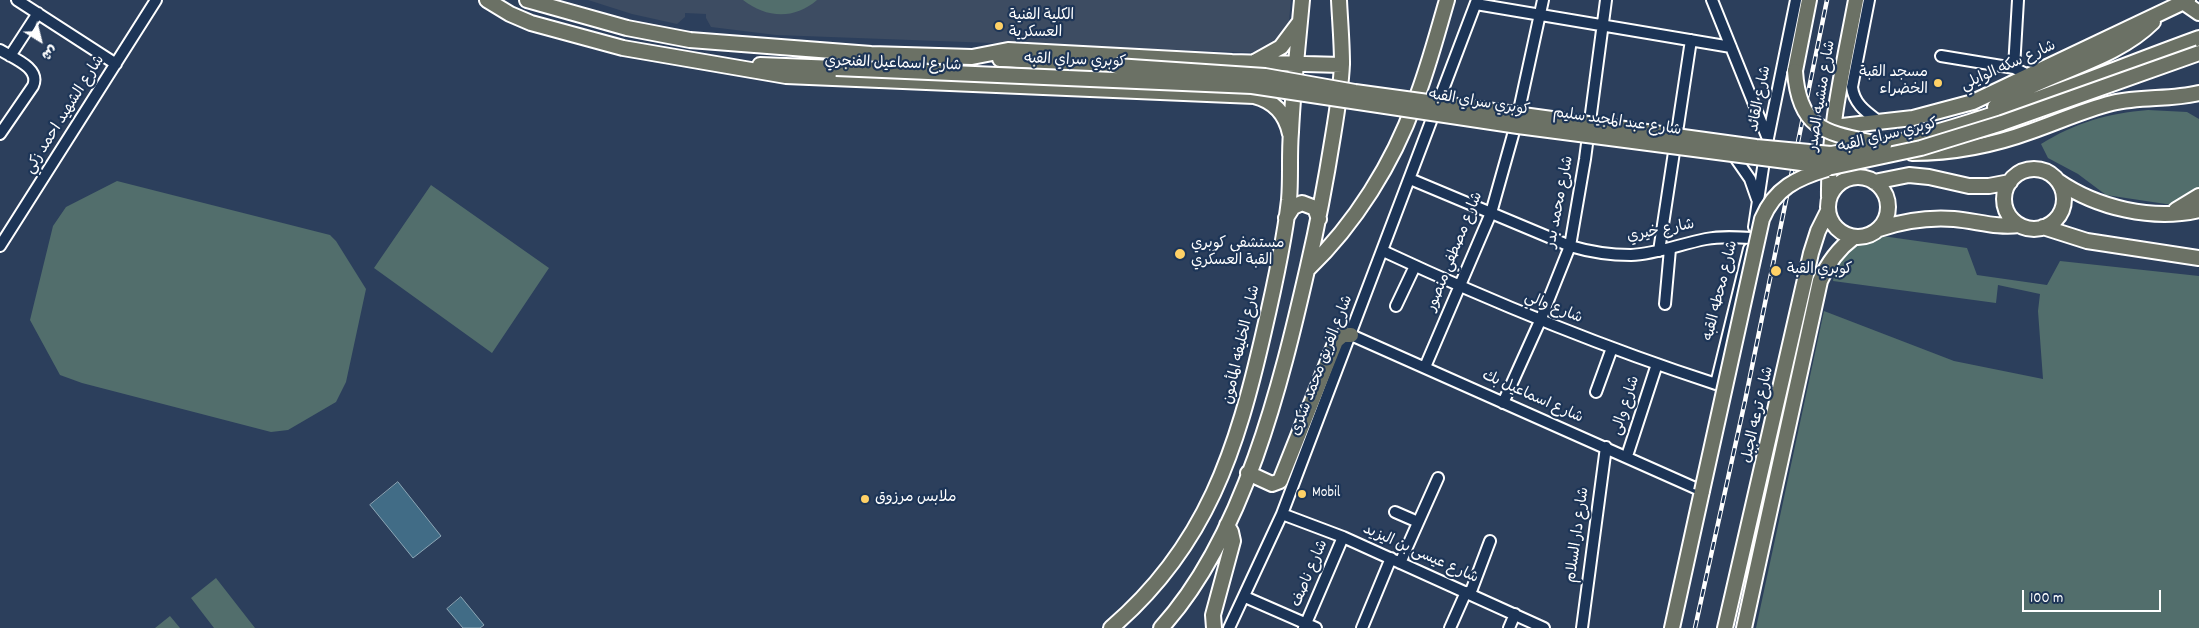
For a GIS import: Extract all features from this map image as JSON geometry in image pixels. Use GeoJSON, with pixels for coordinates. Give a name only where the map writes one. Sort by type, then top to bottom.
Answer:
{"type":"FeatureCollection","features":[{"type":"Feature","properties":{"kind":"main road","name":"شارع اسماعيل الفنجري"},"geometry":{"type":"LineString","coordinates":[[487,0],[510,14],[531,23],[605,43],[659,55],[737,66],[798,78],[1254,96],[1271,103],[1284,116],[1290,134]]}},
{"type":"Feature","properties":{"kind":"main road","name":"شارع اسماعيل الفنجري"},"geometry":{"type":"LineString","coordinates":[[527,0],[627,28],[690,40],[871,54],[972,57],[1008,50],[1232,62],[1342,65]]}},
{"type":"Feature","properties":{"kind":"main road","name":"شارع الخليفه المأمون"},"geometry":{"type":"LineString","coordinates":[[1111,628],[1148,592],[1176,557],[1200,520],[1220,481],[1244,414],[1268,314],[1290,190],[1290,134],[1302,0]]}},
{"type":"Feature","properties":{"kind":"main road"},"geometry":{"type":"LineString","coordinates":[[1161,628],[1200,576],[1227,525],[1248,472],[1281,376],[1319,219],[1337,109],[1342,65],[1339,0]]}},
{"type":"Feature","properties":{"kind":"main road"},"geometry":{"type":"LineString","coordinates":[[1307,270],[1344,228],[1387,163],[1415,104],[1448,0]]}},
{"type":"Feature","properties":{"kind":"main road"},"geometry":{"type":"LineString","coordinates":[[1809,0],[1795,71],[1800,102],[1805,112],[1819,128],[1827,132],[1884,145]]}},
{"type":"Feature","properties":{"kind":"main road","name":"شارع منشيه الصدر"},"geometry":{"type":"LineString","coordinates":[[1829,204],[1829,162],[1833,128],[1856,0]]}},
{"type":"Feature","properties":{"kind":"main road"},"geometry":{"type":"LineString","coordinates":[[2186,1],[2199,13]]}},
{"type":"Feature","properties":{"kind":"main road","name":"شارع سكه الوايلي"},"geometry":{"type":"LineString","coordinates":[[1833,128],[1913,118],[1959,107],[1990,95],[2186,1]]}},
{"type":"Feature","properties":{"kind":"main road"},"geometry":{"type":"LineString","coordinates":[[1981,119],[2001,103],[2028,88],[2136,37],[2160,13]]}},
{"type":"Feature","properties":{"kind":"main road"},"geometry":{"type":"LineString","coordinates":[[1254,62],[1281,46],[1300,23]]}},
{"type":"Feature","properties":{"kind":"main road","name":"كوبري سراي القبه"},"geometry":{"type":"LineString","coordinates":[[972,57],[1259,75],[1355,92],[1756,148],[1831,154],[1920,137],[1981,119],[2199,38]]}},
{"type":"Feature","properties":{"kind":"main road","name":"كوبري سراي القبه"},"geometry":{"type":"LineString","coordinates":[[737,66],[780,65],[1252,86],[1518,126],[1832,167],[1901,153],[2002,123],[2199,53]]}},
{"type":"Feature","properties":{"kind":"main road"},"geometry":{"type":"LineString","coordinates":[[1051,88],[1047,75],[1053,62]]}},
{"type":"Feature","properties":{"kind":"main road"},"geometry":{"type":"LineString","coordinates":[[1232,62],[1238,69],[1240,78],[1238,87],[1232,94]]}},
{"type":"Feature","properties":{"kind":"main road"},"geometry":{"type":"LineString","coordinates":[[1901,153],[1939,152],[1976,147],[2013,138],[2112,103],[2140,98],[2182,96],[2199,93]]}},
{"type":"Feature","properties":{"kind":"main road"},"geometry":{"type":"LineString","coordinates":[[2182,96],[2199,102]]}},
{"type":"Feature","properties":{"kind":"main road"},"geometry":{"type":"LineString","coordinates":[[1854,178],[1851,142],[1857,126]]}},
{"type":"Feature","properties":{"kind":"main road"},"geometry":{"type":"LineString","coordinates":[[1672,628],[1762,219],[1766,208],[1779,191],[1788,184],[1832,167]]}},
{"type":"Feature","properties":{"kind":"main road"},"geometry":{"type":"LineString","coordinates":[[2019,225],[2010,217],[2005,206],[2005,193],[2010,182],[2019,174],[2037,169],[2048,173],[2075,193],[2095,201],[2138,211],[2161,214],[2199,210]]}},
{"type":"Feature","properties":{"kind":"main road"},"geometry":{"type":"LineString","coordinates":[[1874,182],[1883,192],[1887,204],[1886,217],[1878,228],[1867,236],[1854,237],[1836,228],[1829,217],[1829,204],[1837,186],[1854,178],[1874,182],[1909,175],[1929,177],[1968,186],[1989,186],[2010,182]]}},
{"type":"Feature","properties":{"kind":"main road"},"geometry":{"type":"LineString","coordinates":[[1878,228],[1929,218],[1955,219],[1996,226],[2019,225],[2031,229],[2043,227],[2054,221],[2063,205],[2063,192],[2058,181]]}},
{"type":"Feature","properties":{"kind":"main road"},"geometry":{"type":"LineString","coordinates":[[2161,214],[2185,206],[2199,196]]}},
{"type":"Feature","properties":{"kind":"main road"},"geometry":{"type":"LineString","coordinates":[[1286,218],[1293,206],[1302,203],[1315,208],[1319,219]]}},
{"type":"Feature","properties":{"kind":"main road","name":"شارع ترعه الجبل"},"geometry":{"type":"LineString","coordinates":[[1726,628],[1813,248],[1829,204]]}},
{"type":"Feature","properties":{"kind":"main road"},"geometry":{"type":"LineString","coordinates":[[2043,227],[2087,241],[2199,258]]}},
{"type":"Feature","properties":{"kind":"main road","name":"شارع ترعه الجبل"},"geometry":{"type":"LineString","coordinates":[[1744,628],[1800,370],[1823,274],[1836,253],[1854,237]]}},
{"type":"Feature","properties":{"kind":"main road"},"geometry":{"type":"LineString","coordinates":[[1248,472],[1272,484],[1280,480],[1336,341],[1343,335],[1351,334]]}},
{"type":"Feature","properties":{"kind":"main road"},"geometry":{"type":"LineString","coordinates":[[1786,367],[1800,370]]}},
{"type":"Feature","properties":{"kind":"main road"},"geometry":{"type":"LineString","coordinates":[[1214,628],[1213,614],[1233,542],[1227,525]]}},
{"type":"Feature","properties":{"kind":"street"},"geometry":{"type":"LineString","coordinates":[[18,0],[116,64]]}},
{"type":"Feature","properties":{"kind":"street","name":"شارع الشهيد احمد زكي"},"geometry":{"type":"LineString","coordinates":[[0,246],[156,0]]}},
{"type":"Feature","properties":{"kind":"street","name":"شارع مصطفي منصور"},"geometry":{"type":"LineString","coordinates":[[1425,367],[1491,213],[1516,124],[1544,0]]}},
{"type":"Feature","properties":{"kind":"street","name":"شارع محمد بدر"},"geometry":{"type":"LineString","coordinates":[[1503,403],[1540,321],[1570,246],[1604,26],[1606,0]]}},
{"type":"Feature","properties":{"kind":"street"},"geometry":{"type":"LineString","coordinates":[[1712,0],[1767,144]]}},
{"type":"Feature","properties":{"kind":"street","name":"شارع القائد"},"geometry":{"type":"LineString","coordinates":[[1758,205],[1767,144],[1796,0]]}},
{"type":"Feature","properties":{"kind":"street"},"geometry":{"type":"LineString","coordinates":[[1869,0],[1852,87],[1854,96],[1860,106],[1881,123]]}},
{"type":"Feature","properties":{"kind":"street"},"geometry":{"type":"LineString","coordinates":[[2014,68],[2018,0]]}},
{"type":"Feature","properties":{"kind":"street"},"geometry":{"type":"LineString","coordinates":[[1477,2],[1541,15],[1731,47]]}},
{"type":"Feature","properties":{"kind":"street","name":"شارع الفريق محمد شكرى"},"geometry":{"type":"LineString","coordinates":[[1229,628],[1282,514],[1477,2]]}},
{"type":"Feature","properties":{"kind":"street"},"geometry":{"type":"LineString","coordinates":[[10,56],[38,13]]}},
{"type":"Feature","properties":{"kind":"street"},"geometry":{"type":"LineString","coordinates":[[1659,251],[1691,40]]}},
{"type":"Feature","properties":{"kind":"street"},"geometry":{"type":"LineString","coordinates":[[0,50],[32,70],[35,79],[33,86],[0,134]]}},
{"type":"Feature","properties":{"kind":"street"},"geometry":{"type":"LineString","coordinates":[[1940,56],[2014,68],[2030,76]]}},
{"type":"Feature","properties":{"kind":"street","name":"شارع عبد المجيد سليم"},"geometry":{"type":"LineString","coordinates":[[1436,111],[1734,156],[1754,154],[1767,144]]}},
{"type":"Feature","properties":{"kind":"street"},"geometry":{"type":"LineString","coordinates":[[1734,156],[1750,179],[1758,205]]}},
{"type":"Feature","properties":{"kind":"street","name":"شارع خيري"},"geometry":{"type":"LineString","coordinates":[[1410,179],[1570,246],[1611,255],[1633,255],[1659,251],[1706,239],[1727,237],[1751,238]]}},
{"type":"Feature","properties":{"kind":"street","name":"شارع محطه القبه"},"geometry":{"type":"LineString","coordinates":[[1716,384],[1758,205]]}},
{"type":"Feature","properties":{"kind":"street"},"geometry":{"type":"LineString","coordinates":[[1665,304],[1670,249]]}},
{"type":"Feature","properties":{"kind":"street","name":"شارع والي"},"geometry":{"type":"LineString","coordinates":[[1383,251],[1460,287],[1540,321],[1716,384]]}},
{"type":"Feature","properties":{"kind":"street"},"geometry":{"type":"LineString","coordinates":[[1396,306],[1415,266]]}},
{"type":"Feature","properties":{"kind":"street","name":"شارع اسماعيل بك"},"geometry":{"type":"LineString","coordinates":[[1351,334],[1702,490]]}},
{"type":"Feature","properties":{"kind":"street"},"geometry":{"type":"LineString","coordinates":[[1596,392],[1612,348]]}},
{"type":"Feature","properties":{"kind":"street","name":"شارع والى"},"geometry":{"type":"LineString","coordinates":[[1627,456],[1657,364]]}},
{"type":"Feature","properties":{"kind":"street","name":"شارع دار السلام"},"geometry":{"type":"LineString","coordinates":[[1582,628],[1606,447]]}},
{"type":"Feature","properties":{"kind":"street"},"geometry":{"type":"LineString","coordinates":[[1362,628],[1396,560],[1418,522],[1438,478]]}},
{"type":"Feature","properties":{"kind":"street"},"geometry":{"type":"LineString","coordinates":[[1395,512],[1418,522]]}},
{"type":"Feature","properties":{"kind":"street","name":"شارع عيسى بن اليزيد"},"geometry":{"type":"LineString","coordinates":[[1282,514],[1343,536],[1544,628]]}},
{"type":"Feature","properties":{"kind":"street","name":"شارع ناصف"},"geometry":{"type":"LineString","coordinates":[[1309,627],[1343,536]]}},
{"type":"Feature","properties":{"kind":"street"},"geometry":{"type":"LineString","coordinates":[[1450,628],[1468,593],[1490,541]]}},
{"type":"Feature","properties":{"kind":"street"},"geometry":{"type":"LineString","coordinates":[[1245,597],[1309,627]]}},
{"type":"Feature","properties":{"kind":"street"},"geometry":{"type":"LineString","coordinates":[[1509,628],[1514,614]]}},
{"type":"Feature","properties":{"kind":"shaded area","name":"الكلية الفنية العسكرية"},"geometry":{"type":"Polygon","coordinates":[[[588,0],[1291,0],[1288,32],[1262,53],[776,35],[711,27],[706,14],[685,13],[685,17],[677,24],[632,14],[588,0]]]}},
{"type":"Feature","properties":{"kind":"shaded area"},"geometry":{"type":"Polygon","coordinates":[[[398,482],[441,536],[413,558],[370,505],[398,482]]]}},
{"type":"Feature","properties":{"kind":"shaded area"},"geometry":{"type":"Polygon","coordinates":[[[461,597],[484,625],[480,628],[463,628],[447,609],[461,597]]]}},
{"type":"Feature","properties":{"kind":"green space"},"geometry":{"type":"Polygon","coordinates":[[[743,0],[817,0],[799,11],[790,14],[780,14],[761,10],[743,0]]]}},
{"type":"Feature","properties":{"kind":"green space"},"geometry":{"type":"Polygon","coordinates":[[[2133,111],[2187,112],[2199,119],[2199,209],[2106,195],[2078,174],[2048,158],[2041,144],[2066,130],[2092,120],[2133,111]]]}},
{"type":"Feature","properties":{"kind":"green space"},"geometry":{"type":"Polygon","coordinates":[[[117,181],[330,235],[336,241],[366,289],[346,382],[336,402],[288,430],[271,432],[82,383],[60,375],[30,320],[53,226],[66,207],[117,181]]]}},
{"type":"Feature","properties":{"kind":"green space"},"geometry":{"type":"Polygon","coordinates":[[[431,185],[549,268],[492,353],[374,268],[431,185]]]}},
{"type":"Feature","properties":{"kind":"green space"},"geometry":{"type":"Polygon","coordinates":[[[1868,234],[1967,248],[1977,275],[2047,285],[2060,261],[2199,276],[2199,628],[1756,628],[1824,311],[1954,361],[2043,379],[2038,311],[2040,294],[1998,285],[1996,303],[1833,281],[1841,246],[1868,234]]]}},
{"type":"Feature","properties":{"kind":"green space"},"geometry":{"type":"Polygon","coordinates":[[[216,578],[255,628],[214,628],[191,598],[216,578]]]}},
{"type":"Feature","properties":{"kind":"green space"},"geometry":{"type":"Polygon","coordinates":[[[170,616],[180,628],[155,628],[170,616]]]}},
{"type":"Feature","properties":{"kind":"railway"},"geometry":{"type":"LineString","coordinates":[[1695,628],[1745,401],[1827,0]]}},
{"type":"Feature","properties":{"kind":"place","name":"الكلية الفنية العسكرية"},"geometry":{"type":"Point","coordinates":[999,26]}},
{"type":"Feature","properties":{"kind":"place","name":"مسجد القبة الخضراء"},"geometry":{"type":"Point","coordinates":[1938,83]}},
{"type":"Feature","properties":{"kind":"place","name":"مستشفى كوبري القبة العسكري"},"geometry":{"type":"Point","coordinates":[1180,254]}},
{"type":"Feature","properties":{"kind":"place","name":"كوبري القبة"},"geometry":{"type":"Point","coordinates":[1776,271]}},
{"type":"Feature","properties":{"kind":"place","name":"Mobil"},"geometry":{"type":"Point","coordinates":[1302,494]}},
{"type":"Feature","properties":{"kind":"place","name":"ملابس مرزوق"},"geometry":{"type":"Point","coordinates":[865,499]}}]}
